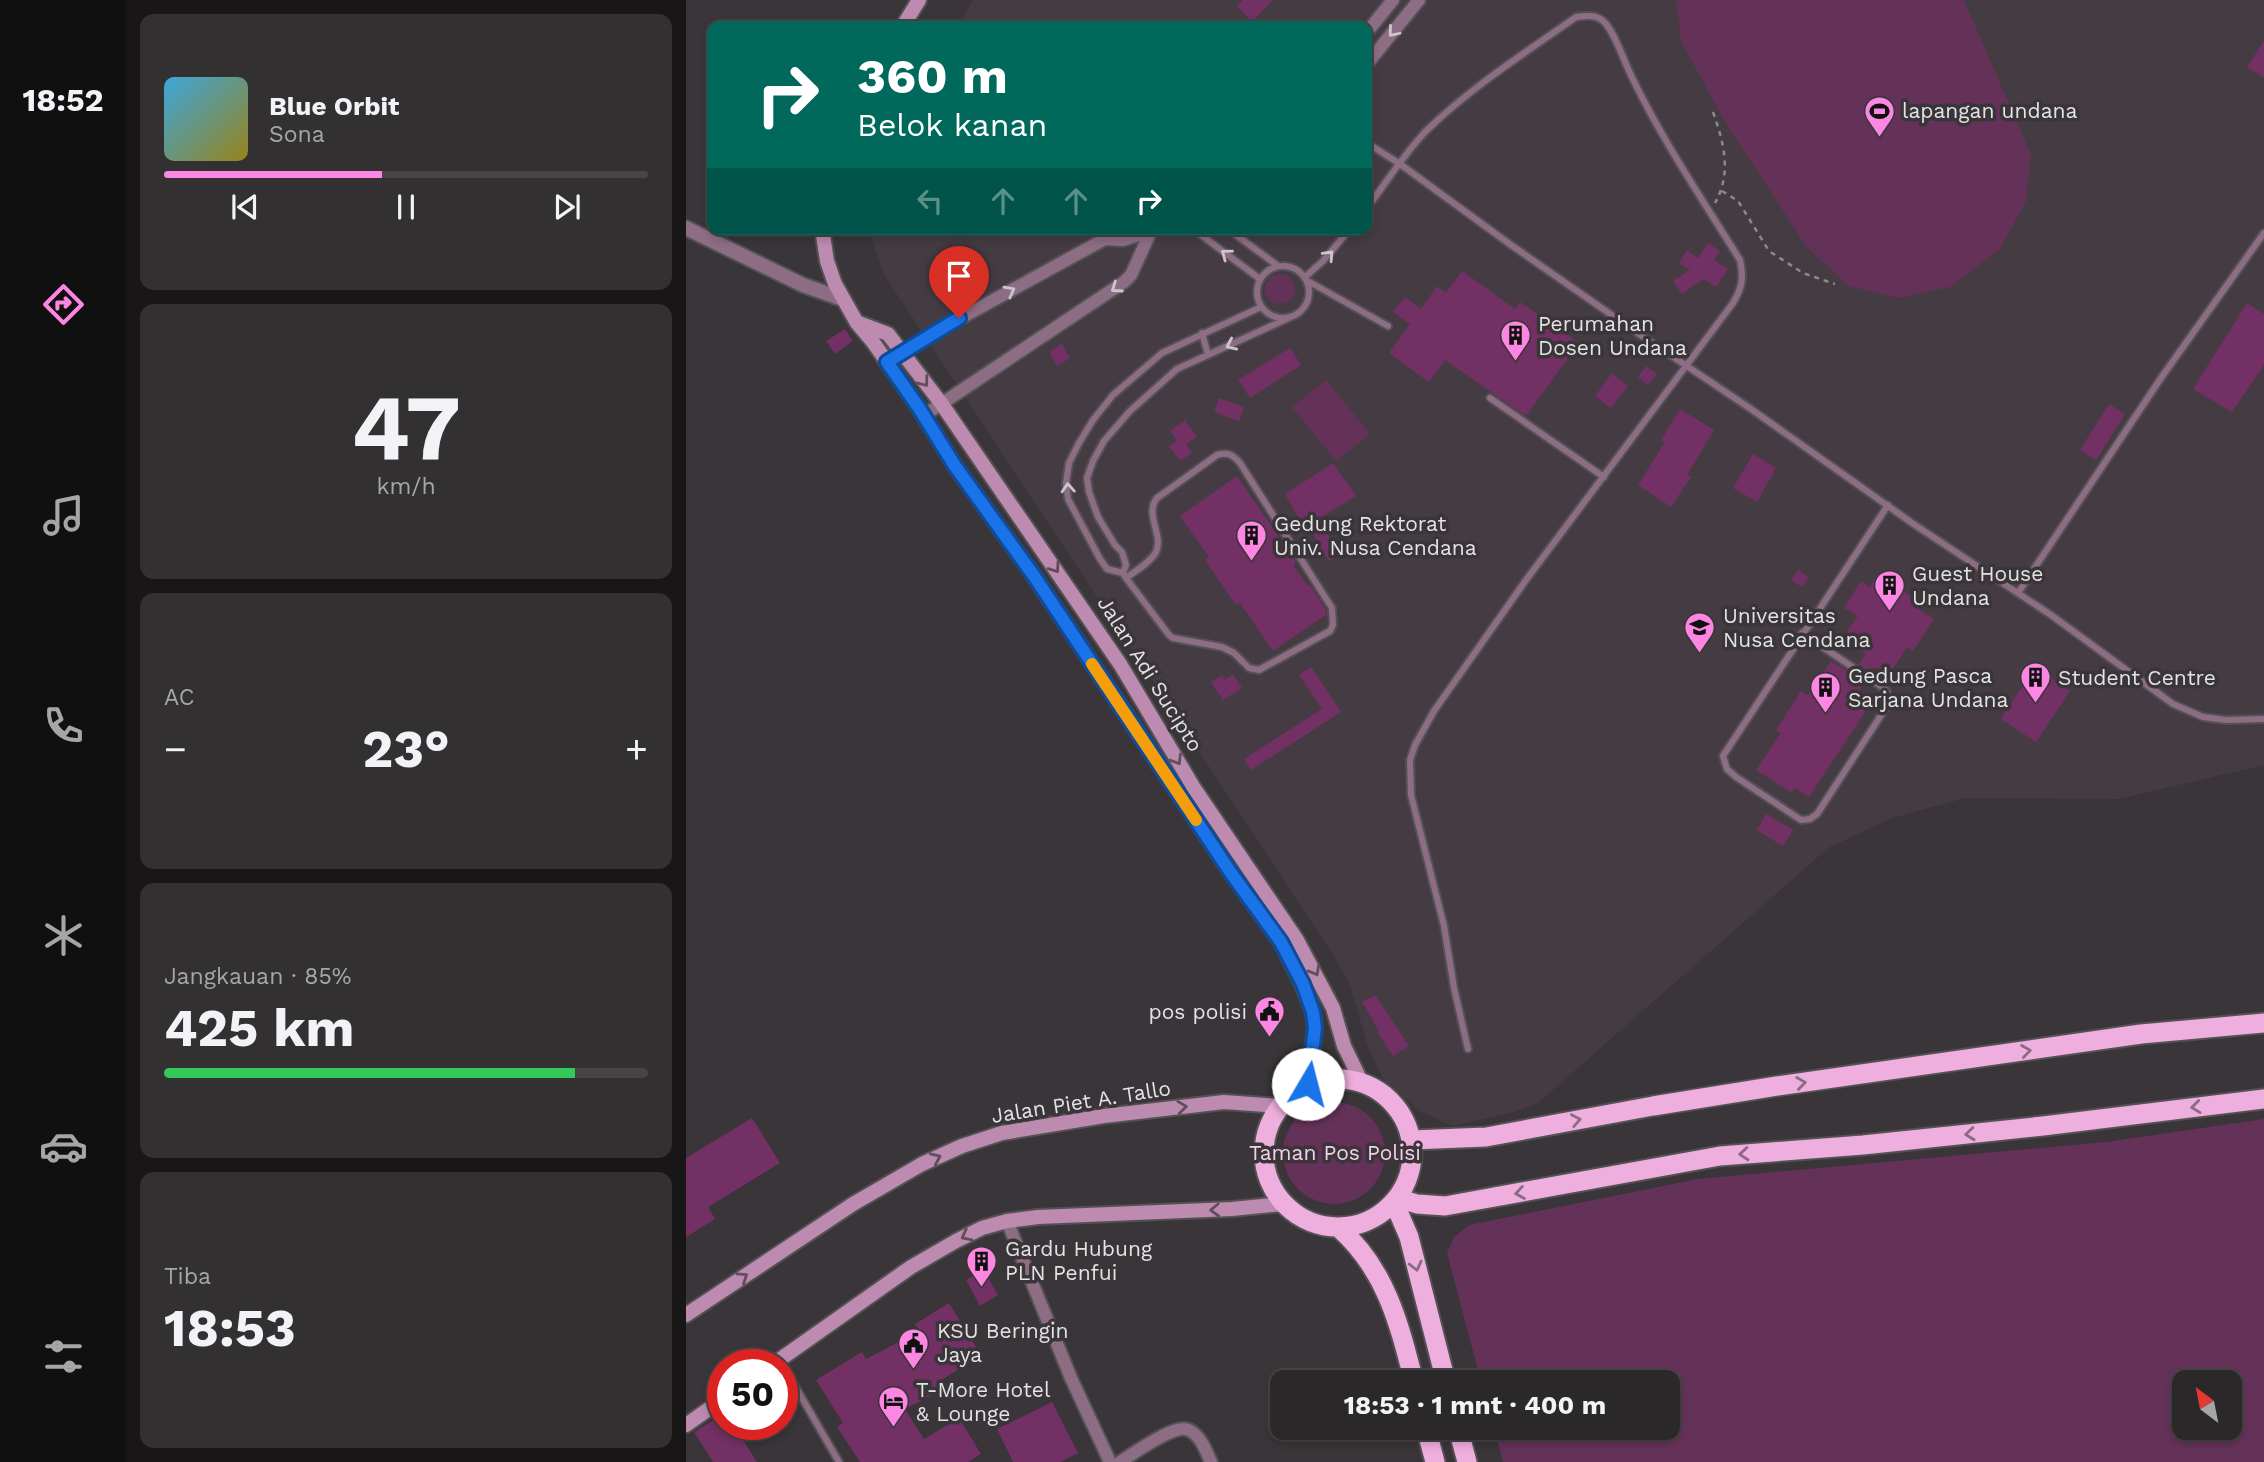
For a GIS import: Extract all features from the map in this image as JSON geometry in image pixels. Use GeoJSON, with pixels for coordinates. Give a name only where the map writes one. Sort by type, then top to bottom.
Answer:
{"type":"FeatureCollection","features":[{"type":"Feature","properties":{"kind":"highway"},"geometry":{"type":"LineString","coordinates":[[1412,1140],[1486,1137],[1777,1086],[2141,1034],[2264,1023]]}},
{"type":"Feature","properties":{"kind":"highway"},"geometry":{"type":"LineString","coordinates":[[1334,1078],[1361,1081],[1385,1094],[1402,1115],[1412,1140],[1412,1161],[1407,1180],[1395,1200],[1378,1215],[1359,1224],[1338,1227],[1318,1225],[1299,1217],[1283,1204],[1268,1182],[1262,1156],[1266,1130],[1279,1106],[1292,1093],[1308,1084],[1334,1078]]}},
{"type":"Feature","properties":{"kind":"highway"},"geometry":{"type":"LineString","coordinates":[[1395,1200],[1445,1206],[1720,1156],[1863,1145],[2264,1099]]}},
{"type":"Feature","properties":{"kind":"highway"},"geometry":{"type":"LineString","coordinates":[[1395,1200],[1409,1237],[1443,1370]]}},
{"type":"Feature","properties":{"kind":"highway"},"geometry":{"type":"LineString","coordinates":[[1338,1227],[1353,1240],[1376,1270],[1400,1328],[1411,1370]]}},
{"type":"Feature","properties":{"kind":"highway"},"geometry":{"type":"LineString","coordinates":[[1429,1440],[1435,1462]]}},
{"type":"Feature","properties":{"kind":"highway"},"geometry":{"type":"LineString","coordinates":[[1461,1440],[1467,1462]]}},
{"type":"Feature","properties":{"kind":"main road"},"geometry":{"type":"LineString","coordinates":[[906,21],[919,0]]}},
{"type":"Feature","properties":{"kind":"main road","name":"Jalan Adi Sucipto"},"geometry":{"type":"LineString","coordinates":[[823,235],[827,261],[835,284],[857,323],[887,362],[955,466],[1034,576],[1231,873],[1281,942],[1303,984],[1313,1012],[1315,1028],[1308,1084]]}},
{"type":"Feature","properties":{"kind":"main road","name":"Jalan Adi Sucipto"},"geometry":{"type":"LineString","coordinates":[[857,323],[888,334],[941,403],[1120,664],[1194,788],[1297,940],[1333,1008],[1343,1046],[1361,1081]]}},
{"type":"Feature","properties":{"kind":"main road","name":"Jalan Piet A. Tallo"},"geometry":{"type":"LineString","coordinates":[[686,1315],[853,1204],[922,1164],[962,1146],[1002,1133],[1104,1116],[1224,1102],[1279,1106]]}},
{"type":"Feature","properties":{"kind":"main road"},"geometry":{"type":"LineString","coordinates":[[796,1349],[911,1267],[982,1228],[1038,1217],[1232,1209],[1283,1204]]}},
{"type":"Feature","properties":{"kind":"main road"},"geometry":{"type":"LineString","coordinates":[[686,1425],[707,1410]]}},
{"type":"Feature","properties":{"kind":"street"},"geometry":{"type":"LineString","coordinates":[[1372,26],[1393,0]]}},
{"type":"Feature","properties":{"kind":"street"},"geometry":{"type":"LineString","coordinates":[[1372,58],[1419,0]]}},
{"type":"Feature","properties":{"kind":"street"},"geometry":{"type":"LineString","coordinates":[[686,228],[803,285],[842,299]]}},
{"type":"Feature","properties":{"kind":"street"},"geometry":{"type":"LineString","coordinates":[[887,362],[959,318],[1112,235]]}},
{"type":"Feature","properties":{"kind":"street"},"geometry":{"type":"LineString","coordinates":[[1104,239],[1123,240],[1138,235]]}},
{"type":"Feature","properties":{"kind":"street"},"geometry":{"type":"LineString","coordinates":[[923,416],[1124,282],[1131,275],[1151,235]]}},
{"type":"Feature","properties":{"kind":"street"},"geometry":{"type":"LineString","coordinates":[[1007,1221],[1071,1378],[1110,1462]]}},
{"type":"Feature","properties":{"kind":"street"},"geometry":{"type":"LineString","coordinates":[[1120,1462],[1174,1430],[1185,1428],[1201,1441],[1211,1462]]}},
{"type":"Feature","properties":{"kind":"lane"},"geometry":{"type":"LineString","coordinates":[[1372,201],[1425,132],[1482,83],[1576,17],[1590,16],[1602,20],[1611,31],[1632,78],[1740,260],[1744,276],[1741,289],[1733,303],[1527,580],[1434,711],[1415,745],[1410,760],[1411,795],[1444,926],[1468,1049]]}},
{"type":"Feature","properties":{"kind":"lane"},"geometry":{"type":"LineString","coordinates":[[1372,146],[2184,710],[2203,717],[2226,720],[2264,719]]}},
{"type":"Feature","properties":{"kind":"lane"},"geometry":{"type":"LineString","coordinates":[[2018,593],[2161,378],[2264,233]]}},
{"type":"Feature","properties":{"kind":"lane"},"geometry":{"type":"LineString","coordinates":[[1201,235],[1260,279]]}},
{"type":"Feature","properties":{"kind":"lane"},"geometry":{"type":"LineString","coordinates":[[1236,235],[1278,266]]}},
{"type":"Feature","properties":{"kind":"lane"},"geometry":{"type":"LineString","coordinates":[[1305,279],[1345,235]]}},
{"type":"Feature","properties":{"kind":"lane"},"geometry":{"type":"LineString","coordinates":[[1124,576],[1126,565],[1122,552],[1115,545],[1091,502],[1087,478],[1104,441],[1138,403],[1177,369],[1293,316],[1301,310],[1307,301],[1309,290],[1298,270],[1278,266],[1268,270],[1260,279],[1257,288],[1261,307],[1281,318],[1293,316]]}},
{"type":"Feature","properties":{"kind":"lane"},"geometry":{"type":"LineString","coordinates":[[1305,279],[1388,326]]}},
{"type":"Feature","properties":{"kind":"lane"},"geometry":{"type":"LineString","coordinates":[[1124,576],[1152,558],[1156,551],[1158,544],[1153,506],[1157,498],[1217,455],[1226,453],[1240,463],[1332,608],[1333,625],[1330,631],[1259,670],[1253,670],[1234,653],[1222,647],[1173,638],[1124,576],[1107,569],[1068,499],[1066,483],[1069,463],[1093,419],[1113,395],[1162,353],[1261,307]]}},
{"type":"Feature","properties":{"kind":"lane"},"geometry":{"type":"LineString","coordinates":[[1202,333],[1208,355]]}},
{"type":"Feature","properties":{"kind":"lane"},"geometry":{"type":"LineString","coordinates":[[1490,398],[1604,477]]}},
{"type":"Feature","properties":{"kind":"lane"},"geometry":{"type":"LineString","coordinates":[[1802,633],[1885,689],[1890,697],[1870,735],[1816,814],[1810,819],[1801,820],[1727,769],[1723,756],[1802,633],[1888,505]]}},
{"type":"Feature","properties":{"kind":"lane"},"geometry":{"type":"LineString","coordinates":[[798,1398],[839,1462]]}},
{"type":"Feature","properties":{"kind":"path"},"geometry":{"type":"LineString","coordinates":[[1710,212],[1722,191],[1727,164],[1721,133],[1713,112]]}},
{"type":"Feature","properties":{"kind":"path"},"geometry":{"type":"LineString","coordinates":[[1722,191],[1738,201],[1769,251],[1803,273],[1835,284]]}},
{"type":"Feature","properties":{"kind":"shaded area","name":"Universitas Nusa Cendana"},"geometry":{"type":"Polygon","coordinates":[[[973,0],[2264,0],[2264,765],[2118,799],[1965,798],[1892,818],[1828,848],[1538,1103],[1514,1112],[1452,1126],[1420,1111],[1383,1079],[1368,1047],[1349,982],[1334,956],[883,273],[871,235],[1372,235],[1372,21],[961,21],[973,0]]]}},
{"type":"Feature","properties":{"kind":"green space","name":"lapangan undana"},"geometry":{"type":"Polygon","coordinates":[[[1676,0],[1964,0],[2031,155],[2026,201],[2000,249],[1950,287],[1899,298],[1848,286],[1806,246],[1724,120],[1681,41],[1676,0]]]}},
{"type":"Feature","properties":{"kind":"green space"},"geometry":{"type":"Polygon","coordinates":[[[1280,274],[1286,275],[1294,283],[1294,295],[1286,303],[1280,304],[1274,303],[1266,295],[1265,289],[1266,283],[1274,275],[1280,274]]]}},
{"type":"Feature","properties":{"kind":"green space"},"geometry":{"type":"Polygon","coordinates":[[[1326,380],[1370,434],[1336,461],[1292,407],[1326,380]]]}},
{"type":"Feature","properties":{"kind":"green space","name":"Taman Pos Polisi"},"geometry":{"type":"Polygon","coordinates":[[[1334,1102],[1353,1106],[1370,1117],[1381,1134],[1385,1153],[1381,1172],[1370,1189],[1353,1200],[1334,1204],[1315,1200],[1298,1189],[1287,1172],[1283,1153],[1287,1134],[1298,1117],[1315,1106],[1334,1102]]]}},
{"type":"Feature","properties":{"kind":"green space"},"geometry":{"type":"Polygon","coordinates":[[[2264,1119],[2264,1462],[1503,1462],[1497,1440],[1680,1440],[1680,1370],[1478,1370],[1447,1253],[1454,1237],[1469,1225],[1698,1179],[2106,1142],[2264,1119]]]}},
{"type":"Feature","properties":{"kind":"building"},"geometry":{"type":"Polygon","coordinates":[[[1243,0],[1273,0],[1253,21],[1237,6],[1243,0]]]}},
{"type":"Feature","properties":{"kind":"building"},"geometry":{"type":"Polygon","coordinates":[[[2264,41],[2264,78],[2247,67],[2264,41]]]}},
{"type":"Feature","properties":{"kind":"building"},"geometry":{"type":"Polygon","coordinates":[[[1708,243],[1720,251],[1714,260],[1728,269],[1716,287],[1703,279],[1682,294],[1673,281],[1690,270],[1679,263],[1687,250],[1698,258],[1708,243]]]}},
{"type":"Feature","properties":{"kind":"building"},"geometry":{"type":"Polygon","coordinates":[[[1462,271],[1515,309],[1520,302],[1579,343],[1526,416],[1445,360],[1429,382],[1389,353],[1410,324],[1393,312],[1405,297],[1421,309],[1437,286],[1446,293],[1462,271]]]}},
{"type":"Feature","properties":{"kind":"building"},"geometry":{"type":"Polygon","coordinates":[[[2247,303],[2264,314],[2264,365],[2232,412],[2193,389],[2247,303]]]}},
{"type":"Feature","properties":{"kind":"building"},"geometry":{"type":"Polygon","coordinates":[[[845,329],[853,341],[835,354],[826,341],[845,329]]]}},
{"type":"Feature","properties":{"kind":"building"},"geometry":{"type":"Polygon","coordinates":[[[1062,344],[1070,358],[1057,366],[1049,352],[1062,344]]]}},
{"type":"Feature","properties":{"kind":"building"},"geometry":{"type":"Polygon","coordinates":[[[1290,348],[1301,365],[1250,398],[1238,380],[1290,348]]]}},
{"type":"Feature","properties":{"kind":"building"},"geometry":{"type":"Polygon","coordinates":[[[1646,366],[1657,374],[1648,385],[1638,377],[1646,366]]]}},
{"type":"Feature","properties":{"kind":"building"},"geometry":{"type":"Polygon","coordinates":[[[1612,373],[1628,386],[1611,408],[1595,396],[1612,373]]]}},
{"type":"Feature","properties":{"kind":"building"},"geometry":{"type":"Polygon","coordinates":[[[1219,398],[1244,407],[1239,421],[1214,412],[1219,398]]]}},
{"type":"Feature","properties":{"kind":"building"},"geometry":{"type":"Polygon","coordinates":[[[2109,404],[2125,414],[2096,460],[2080,450],[2109,404]]]}},
{"type":"Feature","properties":{"kind":"building"},"geometry":{"type":"Polygon","coordinates":[[[1680,409],[1714,430],[1687,475],[1691,477],[1671,507],[1638,485],[1665,442],[1661,440],[1680,409]]]}},
{"type":"Feature","properties":{"kind":"building"},"geometry":{"type":"Polygon","coordinates":[[[1185,420],[1197,437],[1186,444],[1192,453],[1180,461],[1169,446],[1177,441],[1170,431],[1185,420]]]}},
{"type":"Feature","properties":{"kind":"building"},"geometry":{"type":"Polygon","coordinates":[[[1753,454],[1776,468],[1757,502],[1733,488],[1753,454]]]}},
{"type":"Feature","properties":{"kind":"building"},"geometry":{"type":"Polygon","coordinates":[[[1333,463],[1356,496],[1318,519],[1340,554],[1329,561],[1308,526],[1304,528],[1285,494],[1333,463]]]}},
{"type":"Feature","properties":{"kind":"building","name":"Gedung Rektorat Univ. Nusa Cendana"},"geometry":{"type":"Polygon","coordinates":[[[1237,476],[1296,562],[1293,565],[1308,586],[1310,585],[1327,614],[1273,651],[1240,603],[1236,605],[1205,560],[1209,557],[1180,516],[1237,476]]]}},
{"type":"Feature","properties":{"kind":"building"},"geometry":{"type":"Polygon","coordinates":[[[1798,570],[1809,577],[1802,587],[1791,580],[1798,570]]]}},
{"type":"Feature","properties":{"kind":"building","name":"Guest House Undana"},"geometry":{"type":"Polygon","coordinates":[[[1877,575],[1914,598],[1910,604],[1934,619],[1913,651],[1907,647],[1889,675],[1875,667],[1871,673],[1859,664],[1866,654],[1842,638],[1858,616],[1844,608],[1861,581],[1870,587],[1877,575]]]}},
{"type":"Feature","properties":{"kind":"building","name":"Gedung Pasca Sarjana Undana"},"geometry":{"type":"Polygon","coordinates":[[[1831,661],[1865,682],[1859,690],[1873,700],[1809,797],[1795,788],[1792,793],[1756,770],[1781,733],[1776,730],[1801,691],[1808,696],[1831,661]]]}},
{"type":"Feature","properties":{"kind":"building"},"geometry":{"type":"Polygon","coordinates":[[[1311,667],[1341,712],[1251,770],[1244,759],[1322,709],[1299,675],[1311,667]]]}},
{"type":"Feature","properties":{"kind":"building","name":"Student Centre"},"geometry":{"type":"Polygon","coordinates":[[[2035,667],[2070,691],[2036,742],[2001,719],[2035,667]]]}},
{"type":"Feature","properties":{"kind":"building"},"geometry":{"type":"Polygon","coordinates":[[[1233,674],[1242,688],[1223,700],[1211,682],[1222,675],[1225,680],[1233,674]]]}},
{"type":"Feature","properties":{"kind":"building"},"geometry":{"type":"Polygon","coordinates":[[[1766,814],[1793,830],[1783,846],[1757,830],[1766,814]]]}},
{"type":"Feature","properties":{"kind":"building"},"geometry":{"type":"Polygon","coordinates":[[[1375,995],[1409,1046],[1393,1056],[1362,1002],[1375,995]]]}},
{"type":"Feature","properties":{"kind":"building"},"geometry":{"type":"Polygon","coordinates":[[[752,1118],[780,1163],[708,1207],[715,1219],[686,1237],[686,1158],[752,1118]]]}},
{"type":"Feature","properties":{"kind":"building","name":"Gardu Hubung PLN Penfui"},"geometry":{"type":"Polygon","coordinates":[[[984,1270],[998,1295],[980,1306],[966,1280],[984,1270]]]}},
{"type":"Feature","properties":{"kind":"building"},"geometry":{"type":"Polygon","coordinates":[[[949,1303],[981,1355],[940,1381],[944,1389],[905,1409],[924,1439],[959,1418],[981,1454],[968,1462],[860,1462],[837,1427],[843,1423],[816,1380],[862,1352],[866,1359],[920,1331],[915,1324],[949,1303]]]}},
{"type":"Feature","properties":{"kind":"building"},"geometry":{"type":"Polygon","coordinates":[[[1052,1402],[1078,1453],[1060,1462],[1013,1462],[997,1429],[1052,1402]]]}},
{"type":"Feature","properties":{"kind":"building"},"geometry":{"type":"Polygon","coordinates":[[[707,1424],[707,1440],[743,1440],[757,1462],[713,1462],[694,1432],[707,1424]]]}},
{"type":"Feature","properties":{"kind":"slow traffic"},"geometry":{"type":"LineString","coordinates":[[1092,664],[1196,820]]}},
{"type":"Feature","properties":{"kind":"place","name":"lapangan undana"},"geometry":{"type":"Point","coordinates":[1879,138]}},
{"type":"Feature","properties":{"kind":"place","name":"Perumahan Dosen Undana"},"geometry":{"type":"Point","coordinates":[1515,363]}},
{"type":"Feature","properties":{"kind":"place","name":"Gedung Rektorat Univ. Nusa Cendana"},"geometry":{"type":"Point","coordinates":[1251,563]}},
{"type":"Feature","properties":{"kind":"place","name":"Guest House Undana"},"geometry":{"type":"Point","coordinates":[1889,613]}},
{"type":"Feature","properties":{"kind":"place","name":"Universitas Nusa Cendana"},"geometry":{"type":"Point","coordinates":[1700,655]}},
{"type":"Feature","properties":{"kind":"place","name":"Student Centre"},"geometry":{"type":"Point","coordinates":[2035,705]}},
{"type":"Feature","properties":{"kind":"place","name":"Gedung Pasca Sarjana Undana"},"geometry":{"type":"Point","coordinates":[1825,715]}},
{"type":"Feature","properties":{"kind":"place","name":"pos polisi"},"geometry":{"type":"Point","coordinates":[1270,1039]}},
{"type":"Feature","properties":{"kind":"place","name":"Gardu Hubung PLN Penfui"},"geometry":{"type":"Point","coordinates":[982,1288]}},
{"type":"Feature","properties":{"kind":"place","name":"KSU Beringin Jaya"},"geometry":{"type":"Point","coordinates":[914,1370]}},
{"type":"Feature","properties":{"kind":"place","name":"T-More Hotel & Lounge"},"geometry":{"type":"Point","coordinates":[893,1429]}},
{"type":"Feature","properties":{"kind":"route"},"geometry":{"type":"LineString","coordinates":[[959,318],[887,362],[955,466],[1034,576],[1231,873],[1281,942],[1303,984],[1313,1012],[1315,1028],[1308,1084]]}}]}
